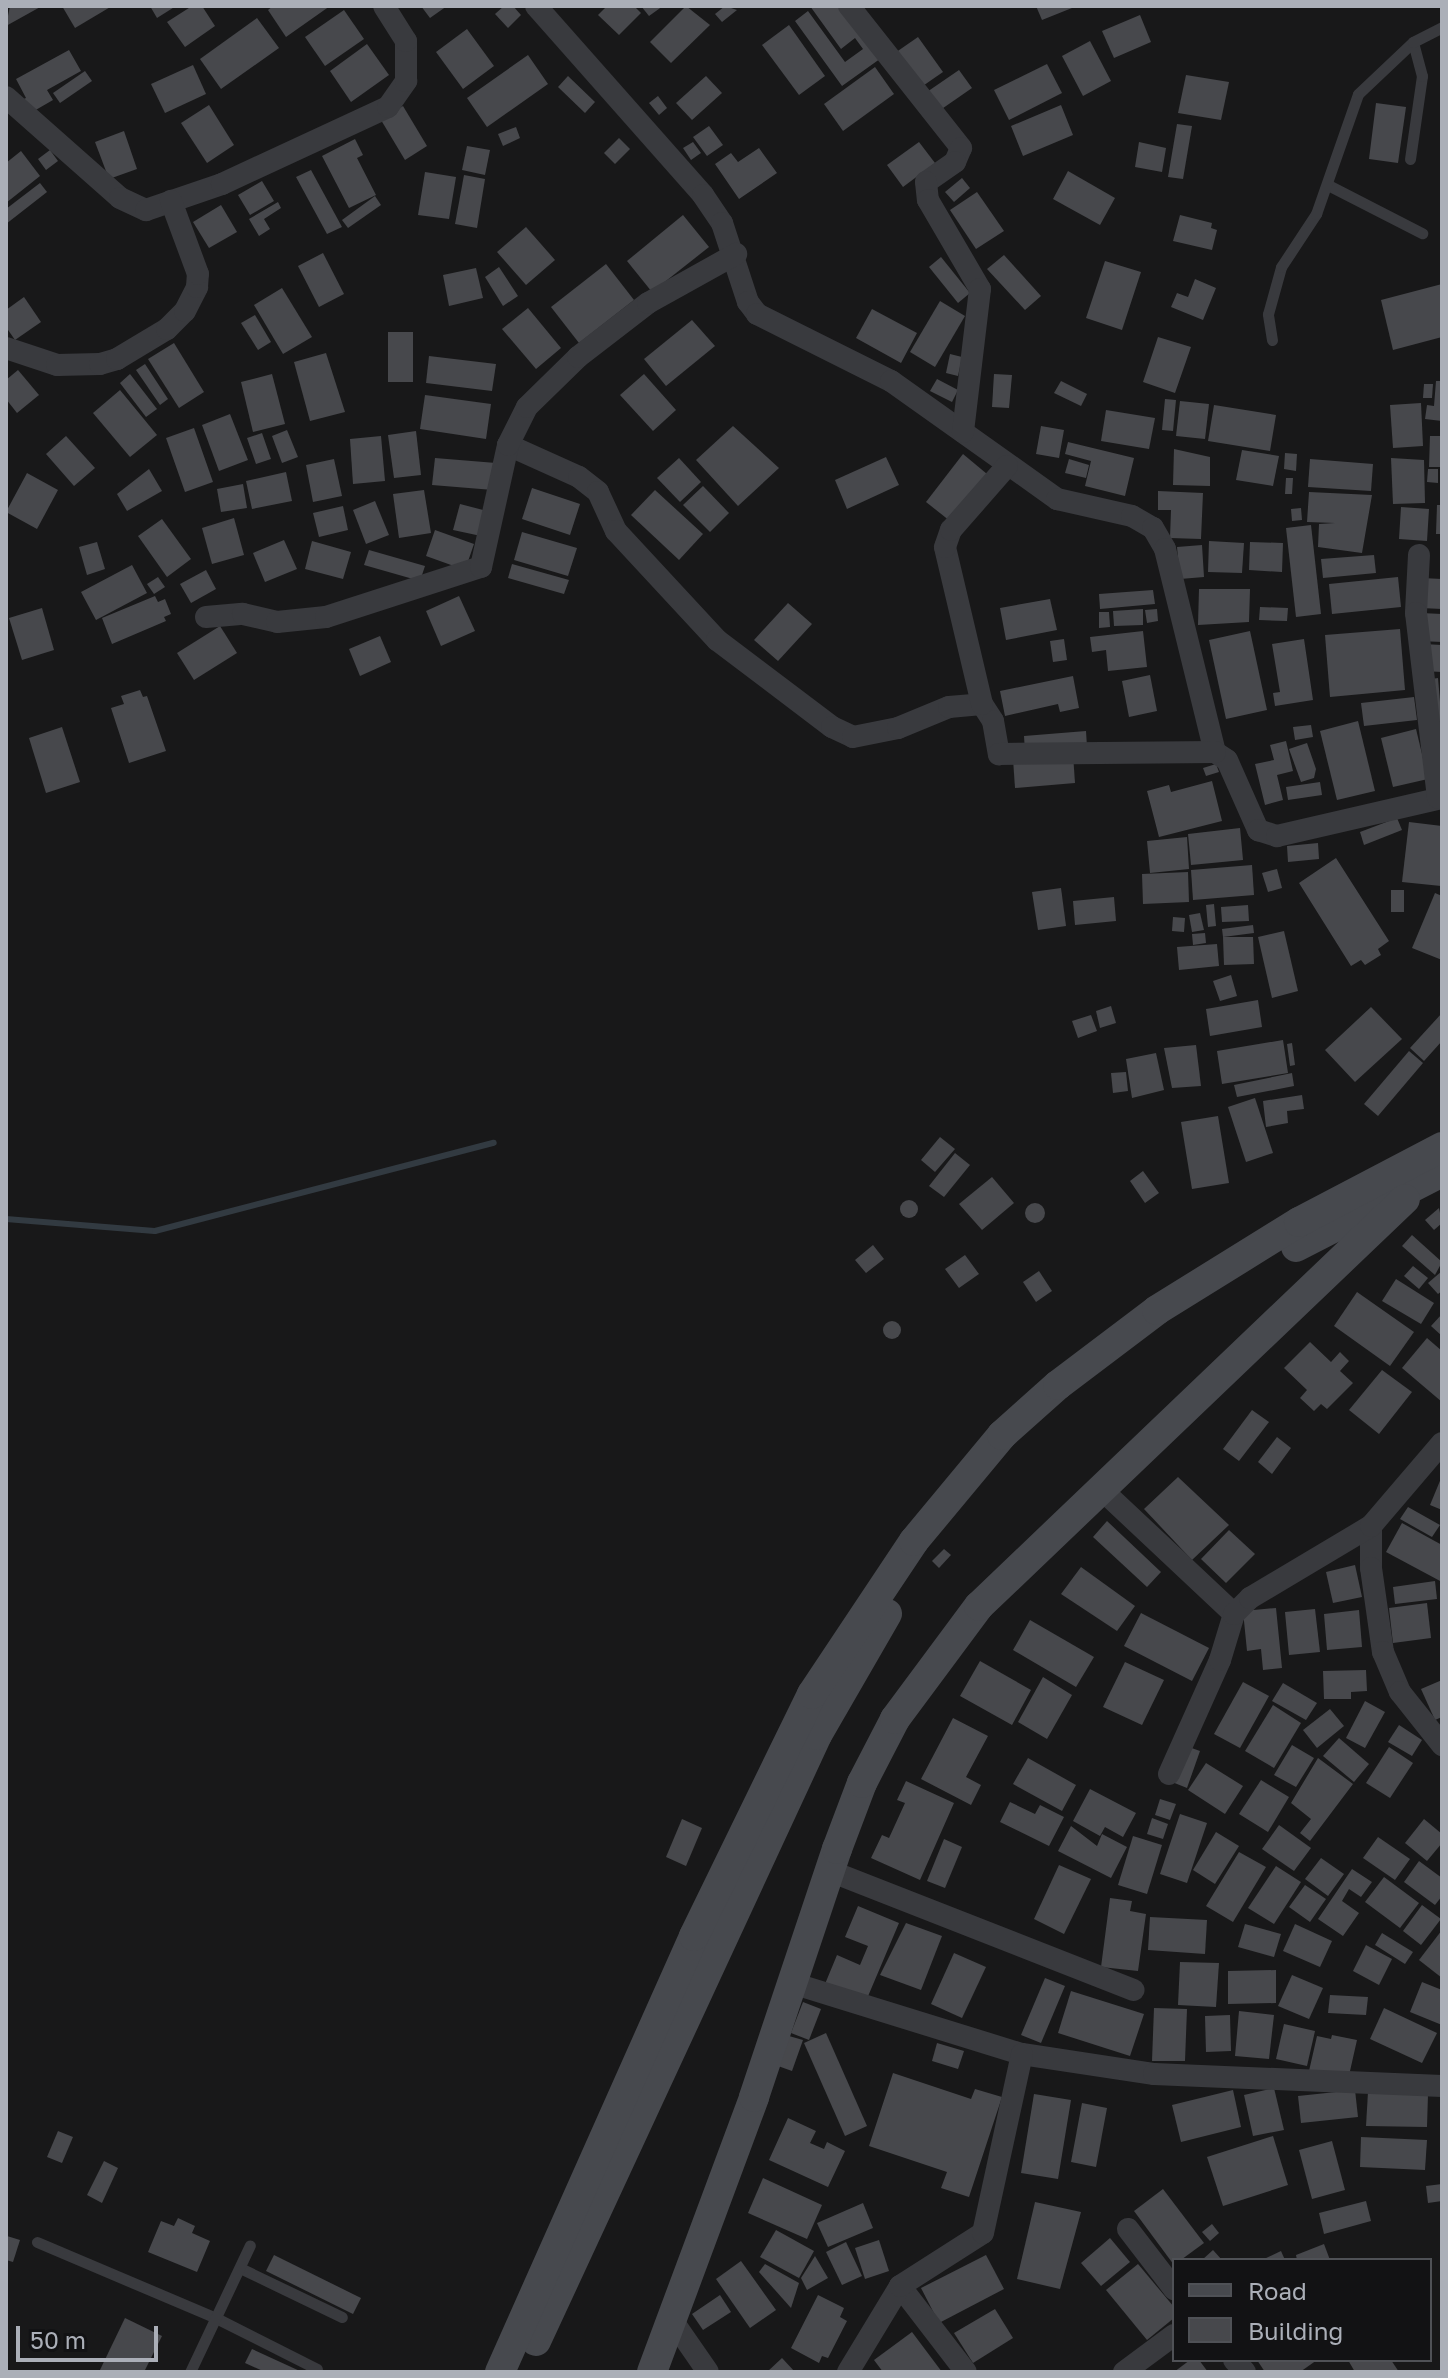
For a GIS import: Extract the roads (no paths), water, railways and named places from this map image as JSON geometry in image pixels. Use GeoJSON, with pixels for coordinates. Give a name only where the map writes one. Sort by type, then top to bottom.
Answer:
{"type":"FeatureCollection","features":[{"type":"Feature","properties":{"kind":"main road"},"geometry":{"type":"LineString","coordinates":[[500,2372],[694,1936],[812,1694],[914,1541],[1002,1435],[1058,1385],[1157,1310],[1345,1195],[1442,1147]]}},
{"type":"Feature","properties":{"kind":"main road"},"geometry":{"type":"LineString","coordinates":[[522,2372],[817,1735],[916,1570],[1004,1462],[1069,1402],[1176,1322],[1329,1229],[1433,1176]]}},
{"type":"Feature","properties":{"kind":"main road"},"geometry":{"type":"LineString","coordinates":[[652,2372],[862,1783],[895,1719],[979,1606],[1100,1488],[1433,1176]]}},
{"type":"Feature","properties":{"kind":"main road"},"geometry":{"type":"LineString","coordinates":[[1327,1277],[1329,1229],[1345,1195]]}},
{"type":"Feature","properties":{"kind":"street"},"geometry":{"type":"LineString","coordinates":[[6,97],[120,198],[146,210],[222,184],[388,107],[400,96],[406,81],[406,41],[384,6]]}},
{"type":"Feature","properties":{"kind":"street"},"geometry":{"type":"LineString","coordinates":[[536,6],[703,195],[736,254],[748,302],[770,325],[891,381],[1057,499],[1132,516],[1153,528],[1165,549],[1215,752]]}},
{"type":"Feature","properties":{"kind":"street"},"geometry":{"type":"LineString","coordinates":[[849,6],[961,148],[955,162],[926,182],[928,200],[980,289],[963,432]]}},
{"type":"Feature","properties":{"kind":"street"},"geometry":{"type":"LineString","coordinates":[[6,348],[57,365],[100,364],[117,359],[167,329],[185,311],[197,287],[198,274],[171,201]]}},
{"type":"Feature","properties":{"kind":"street"},"geometry":{"type":"LineString","coordinates":[[206,617],[243,614],[277,622],[326,617],[481,567],[508,445],[527,407],[578,357],[648,303],[736,254]]}},
{"type":"Feature","properties":{"kind":"street"},"geometry":{"type":"LineString","coordinates":[[508,445],[579,477],[598,492],[616,531],[717,640],[832,727],[853,737],[898,728],[949,707],[982,704]]}},
{"type":"Feature","properties":{"kind":"street"},"geometry":{"type":"LineString","coordinates":[[1007,466],[951,530],[945,547],[982,704],[993,721],[999,754],[1215,752],[1227,760],[1258,830],[1277,836],[1440,798],[1416,613],[1419,555]]}},
{"type":"Feature","properties":{"kind":"street"},"geometry":{"type":"LineString","coordinates":[[1169,1774],[1220,1660],[1234,1614],[1250,1598],[1371,1526],[1442,1443]]}},
{"type":"Feature","properties":{"kind":"street"},"geometry":{"type":"LineString","coordinates":[[1100,1488],[1234,1614]]}},
{"type":"Feature","properties":{"kind":"street"},"geometry":{"type":"LineString","coordinates":[[1371,1526],[1371,1568],[1383,1652],[1400,1692],[1442,1745]]}},
{"type":"Feature","properties":{"kind":"street"},"geometry":{"type":"LineString","coordinates":[[830,1871],[1134,1990]]}},
{"type":"Feature","properties":{"kind":"street"},"geometry":{"type":"LineString","coordinates":[[792,1983],[1022,2054],[1154,2074],[1442,2086]]}},
{"type":"Feature","properties":{"kind":"street"},"geometry":{"type":"LineString","coordinates":[[848,2372],[900,2286],[983,2233],[1022,2054]]}},
{"type":"Feature","properties":{"kind":"street"},"geometry":{"type":"LineString","coordinates":[[1128,2229],[1172,2286]]}},
{"type":"Feature","properties":{"kind":"street"},"geometry":{"type":"LineString","coordinates":[[900,2286],[966,2372]]}},
{"type":"Feature","properties":{"kind":"street"},"geometry":{"type":"LineString","coordinates":[[672,2320],[708,2372]]}},
{"type":"Feature","properties":{"kind":"street"},"geometry":{"type":"LineString","coordinates":[[1124,2372],[1172,2336]]}},
{"type":"Feature","properties":{"kind":"lane"},"geometry":{"type":"LineString","coordinates":[[1272,340],[1268,314],[1281,267],[1316,214],[1328,185],[1346,118],[1358,94],[1413,42],[1442,27]]}},
{"type":"Feature","properties":{"kind":"lane"},"geometry":{"type":"LineString","coordinates":[[1410,159],[1422,76],[1413,42]]}},
{"type":"Feature","properties":{"kind":"lane"},"geometry":{"type":"LineString","coordinates":[[1328,185],[1422,233]]}},
{"type":"Feature","properties":{"kind":"lane"},"geometry":{"type":"LineString","coordinates":[[37,2242],[216,2318],[317,2369]]}},
{"type":"Feature","properties":{"kind":"lane"},"geometry":{"type":"LineString","coordinates":[[191,2371],[250,2245]]}},
{"type":"Feature","properties":{"kind":"lane"},"geometry":{"type":"LineString","coordinates":[[240,2268],[342,2317]]}},
{"type":"Feature","properties":{"kind":"waterway"},"geometry":{"type":"LineString","coordinates":[[6,1219],[155,1231],[494,1143]]}}]}
